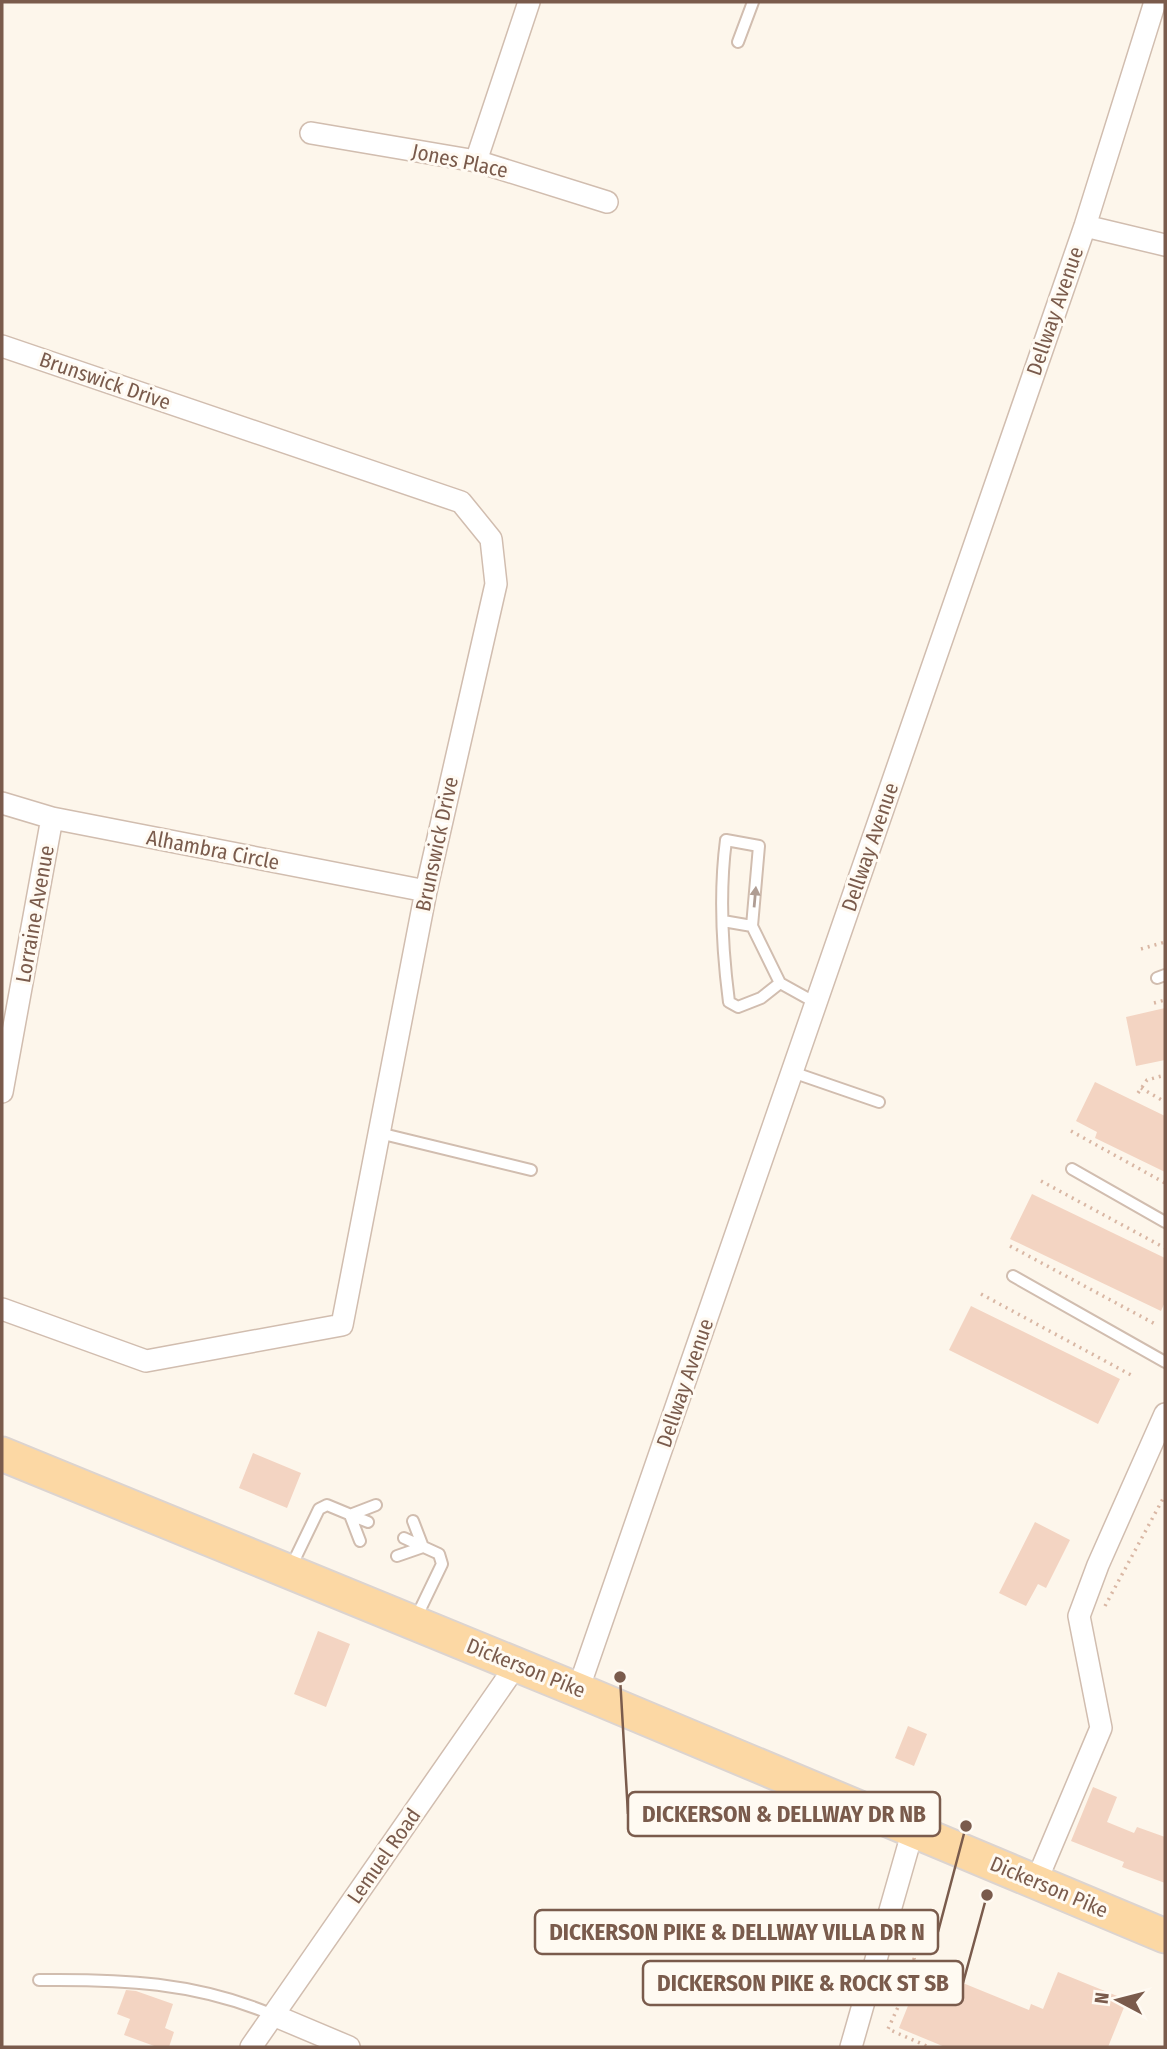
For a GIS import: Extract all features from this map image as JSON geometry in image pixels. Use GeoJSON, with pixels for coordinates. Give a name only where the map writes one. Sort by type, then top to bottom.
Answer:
{"type":"FeatureCollection","features":[{"type":"Feature","properties":{"kind":"main road","name":"Dickerson Pike"},"geometry":{"type":"LineString","coordinates":[[2,1454],[517,1664],[1165,1936]]}},
{"type":"Feature","properties":{"kind":"street"},"geometry":{"type":"LineString","coordinates":[[477,161],[529,2]]}},
{"type":"Feature","properties":{"kind":"street","name":"Dellway Avenue"},"geometry":{"type":"LineString","coordinates":[[578,1690],[1085,226],[1156,2]]}},
{"type":"Feature","properties":{"kind":"street","name":"Jones Place"},"geometry":{"type":"LineString","coordinates":[[311,133],[477,161],[607,202]]}},
{"type":"Feature","properties":{"kind":"street"},"geometry":{"type":"LineString","coordinates":[[1085,226],[1165,245]]}},
{"type":"Feature","properties":{"kind":"street","name":"Brunswick Drive"},"geometry":{"type":"LineString","coordinates":[[2,346],[461,502],[491,539],[496,584],[426,891],[342,1325],[145,1361],[2,1309]]}},
{"type":"Feature","properties":{"kind":"street","name":"Alhambra Circle"},"geometry":{"type":"LineString","coordinates":[[2,803],[52,818],[426,891]]}},
{"type":"Feature","properties":{"kind":"street","name":"Lorraine Avenue"},"geometry":{"type":"LineString","coordinates":[[2,1092],[52,818]]}},
{"type":"Feature","properties":{"kind":"street"},"geometry":{"type":"LineString","coordinates":[[1036,1882],[1101,1728],[1079,1616],[1098,1565],[1160,1439],[1165,1415]]}},
{"type":"Feature","properties":{"kind":"street","name":"Lemuel Road"},"geometry":{"type":"LineString","coordinates":[[251,2047],[517,1664]]}},
{"type":"Feature","properties":{"kind":"street"},"geometry":{"type":"LineString","coordinates":[[854,2047],[914,1830]]}},
{"type":"Feature","properties":{"kind":"street"},"geometry":{"type":"LineString","coordinates":[[273,2015],[349,2047]]}},
{"type":"Feature","properties":{"kind":"lane"},"geometry":{"type":"LineString","coordinates":[[738,43],[753,2]]}},
{"type":"Feature","properties":{"kind":"lane"},"geometry":{"type":"LineString","coordinates":[[780,983],[761,998],[738,1007],[729,1002],[724,964],[722,873],[726,840],[759,846],[752,926],[780,983],[816,1003]]}},
{"type":"Feature","properties":{"kind":"lane"},"geometry":{"type":"LineString","coordinates":[[723,921],[752,926]]}},
{"type":"Feature","properties":{"kind":"lane"},"geometry":{"type":"LineString","coordinates":[[792,1072],[879,1102]]}},
{"type":"Feature","properties":{"kind":"lane"},"geometry":{"type":"LineString","coordinates":[[379,1133],[531,1170]]}},
{"type":"Feature","properties":{"kind":"lane"},"geometry":{"type":"LineString","coordinates":[[1072,1168],[1165,1222]]}},
{"type":"Feature","properties":{"kind":"lane"},"geometry":{"type":"LineString","coordinates":[[1013,1276],[1165,1362]]}},
{"type":"Feature","properties":{"kind":"lane"},"geometry":{"type":"LineString","coordinates":[[289,1571],[318,1509],[327,1505],[368,1522]]}},
{"type":"Feature","properties":{"kind":"lane"},"geometry":{"type":"LineString","coordinates":[[350,1515],[376,1505]]}},
{"type":"Feature","properties":{"kind":"lane"},"geometry":{"type":"LineString","coordinates":[[350,1515],[360,1541]]}},
{"type":"Feature","properties":{"kind":"lane"},"geometry":{"type":"LineString","coordinates":[[413,1521],[423,1547]]}},
{"type":"Feature","properties":{"kind":"lane"},"geometry":{"type":"LineString","coordinates":[[404,1538],[439,1554],[442,1564],[413,1622]]}},
{"type":"Feature","properties":{"kind":"lane"},"geometry":{"type":"LineString","coordinates":[[397,1556],[423,1547]]}},
{"type":"Feature","properties":{"kind":"lane"},"geometry":{"type":"LineString","coordinates":[[39,1980],[110,1979],[183,1987],[225,1997],[273,2015]]}},
{"type":"Feature","properties":{"kind":"path"},"geometry":{"type":"LineString","coordinates":[[1141,949],[1165,942]]}},
{"type":"Feature","properties":{"kind":"path"},"geometry":{"type":"LineString","coordinates":[[1154,1003],[1165,1000]]}},
{"type":"Feature","properties":{"kind":"path"},"geometry":{"type":"LineString","coordinates":[[1165,1074],[1147,1080],[1140,1090],[1165,1102]]}},
{"type":"Feature","properties":{"kind":"path"},"geometry":{"type":"LineString","coordinates":[[1071,1131],[1165,1183]]}},
{"type":"Feature","properties":{"kind":"path"},"geometry":{"type":"LineString","coordinates":[[1041,1181],[1165,1248]]}},
{"type":"Feature","properties":{"kind":"path"},"geometry":{"type":"LineString","coordinates":[[1010,1246],[1157,1325]]}},
{"type":"Feature","properties":{"kind":"path"},"geometry":{"type":"LineString","coordinates":[[981,1294],[1131,1375]]}},
{"type":"Feature","properties":{"kind":"path"},"geometry":{"type":"LineString","coordinates":[[1104,1609],[1165,1495]]}},
{"type":"Feature","properties":{"kind":"path"},"geometry":{"type":"LineString","coordinates":[[898,1935],[919,1943],[914,1959],[918,1963],[888,2029],[929,2047]]}},
{"type":"Feature","properties":{"kind":"building"},"geometry":{"type":"Polygon","coordinates":[[[1165,1008],[1165,1060],[1136,1066],[1126,1017],[1165,1008]]]}},
{"type":"Feature","properties":{"kind":"building"},"geometry":{"type":"Polygon","coordinates":[[[1095,1082],[1165,1116],[1165,1172],[1095,1138],[1097,1132],[1076,1121],[1095,1082]]]}},
{"type":"Feature","properties":{"kind":"building"},"geometry":{"type":"Polygon","coordinates":[[[1032,1194],[1165,1258],[1165,1302],[1161,1311],[1010,1239],[1032,1194]]]}},
{"type":"Feature","properties":{"kind":"building"},"geometry":{"type":"Polygon","coordinates":[[[971,1306],[1120,1379],[1098,1424],[949,1350],[971,1306]]]}},
{"type":"Feature","properties":{"kind":"building"},"geometry":{"type":"Polygon","coordinates":[[[253,1453],[301,1473],[287,1508],[239,1488],[253,1453]]]}},
{"type":"Feature","properties":{"kind":"building"},"geometry":{"type":"Polygon","coordinates":[[[1035,1522],[1070,1540],[1046,1588],[1038,1584],[1026,1606],[999,1593],[1035,1522]]]}},
{"type":"Feature","properties":{"kind":"building"},"geometry":{"type":"Polygon","coordinates":[[[318,1631],[350,1644],[326,1707],[294,1694],[318,1631]]]}},
{"type":"Feature","properties":{"kind":"building"},"geometry":{"type":"Polygon","coordinates":[[[908,1726],[927,1734],[914,1766],[895,1758],[908,1726]]]}},
{"type":"Feature","properties":{"kind":"building"},"geometry":{"type":"Polygon","coordinates":[[[1093,1787],[1117,1797],[1107,1822],[1134,1833],[1137,1827],[1165,1837],[1165,1883],[1122,1867],[1124,1862],[1071,1841],[1093,1787]]]}},
{"type":"Feature","properties":{"kind":"building"},"geometry":{"type":"Polygon","coordinates":[[[931,1970],[1029,2010],[1031,2004],[1043,2009],[1058,1972],[1127,2000],[1108,2047],[945,2047],[899,2028],[918,1981],[925,1984],[931,1970]]]}},
{"type":"Feature","properties":{"kind":"building"},"geometry":{"type":"Polygon","coordinates":[[[126,1990],[173,2004],[165,2028],[174,2032],[169,2047],[157,2047],[124,2035],[130,2019],[117,2014],[126,1990]]]}},
{"type":"Feature","properties":{"kind":"place","name":"DICKERSON & DELLWAY DR NB"},"geometry":{"type":"Point","coordinates":[620,1677]}},
{"type":"Feature","properties":{"kind":"place","name":"DICKERSON PIKE & DELLWAY VILLA DR N"},"geometry":{"type":"Point","coordinates":[966,1826]}},
{"type":"Feature","properties":{"kind":"place","name":"DICKERSON PIKE & ROCK ST SB"},"geometry":{"type":"Point","coordinates":[987,1895]}}]}
